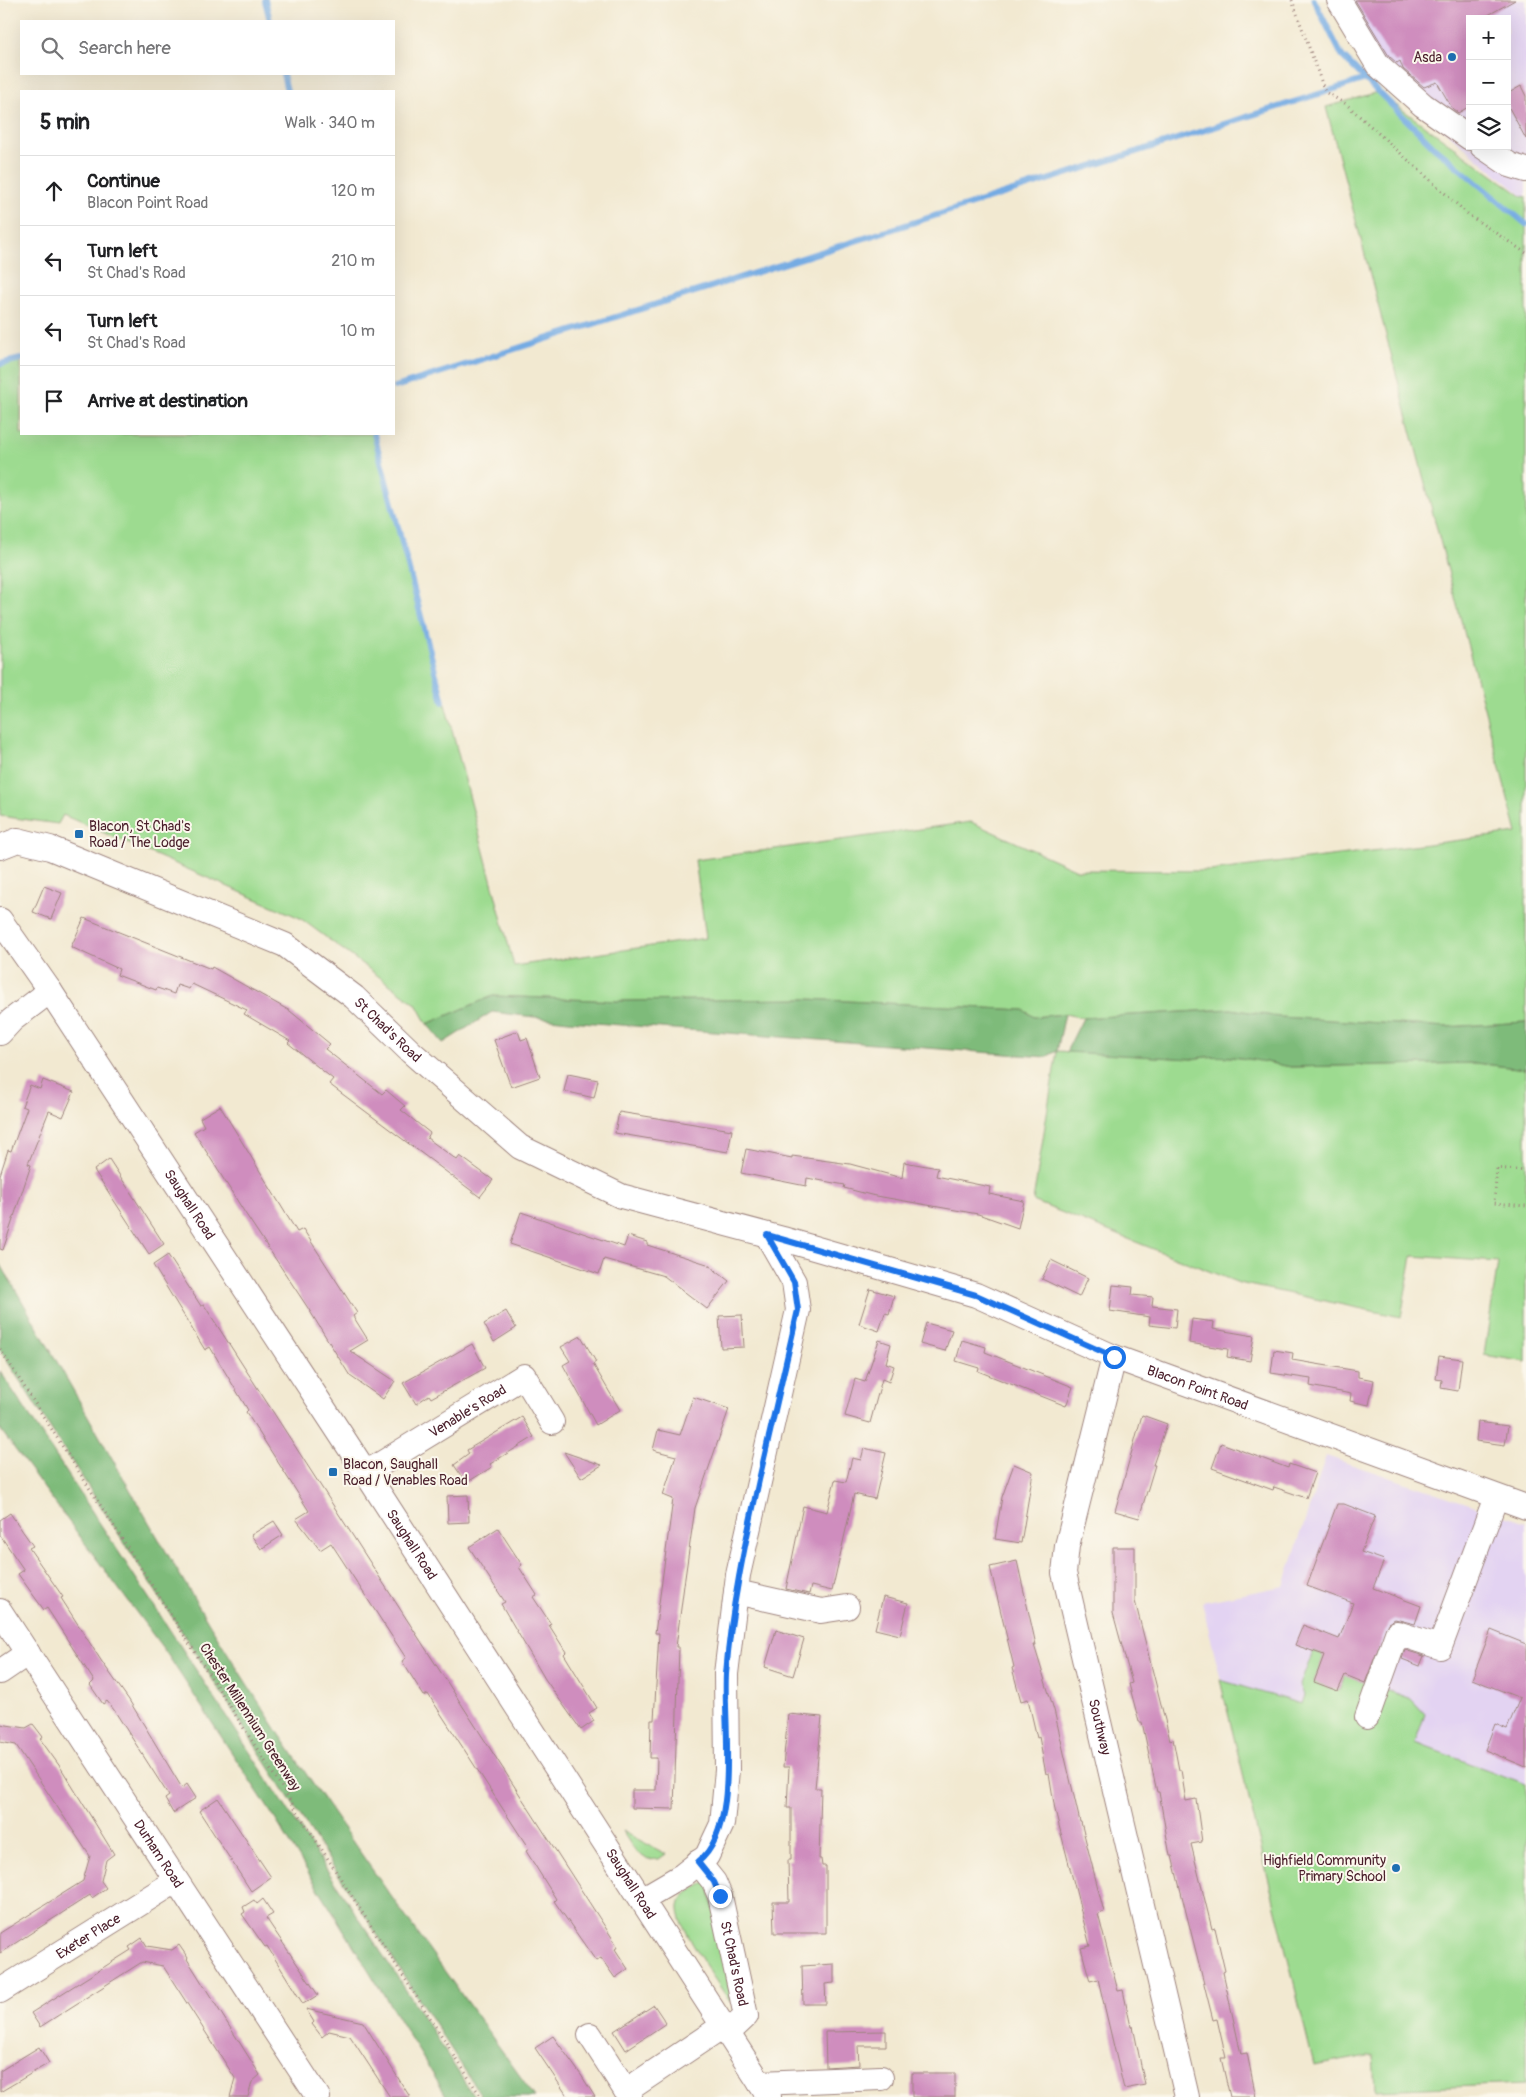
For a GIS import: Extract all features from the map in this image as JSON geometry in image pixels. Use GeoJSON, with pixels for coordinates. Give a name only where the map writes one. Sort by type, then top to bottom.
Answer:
{"type":"FeatureCollection","features":[{"type":"Feature","properties":{"kind":"street"},"geometry":{"type":"LineString","coordinates":[[1339,0],[1378,65],[1423,106],[1466,135]]}},
{"type":"Feature","properties":{"kind":"street"},"geometry":{"type":"LineString","coordinates":[[1488,150],[1510,165],[1526,170]]}},
{"type":"Feature","properties":{"kind":"street","name":"St Chad's Road"},"geometry":{"type":"LineString","coordinates":[[0,847],[18,840],[50,848],[285,945],[354,998],[411,1052],[520,1148],[621,1196],[775,1237]]}},
{"type":"Feature","properties":{"kind":"street","name":"Saughall Road"},"geometry":{"type":"LineString","coordinates":[[0,920],[50,991],[366,1473],[764,2090]]}},
{"type":"Feature","properties":{"kind":"street"},"geometry":{"type":"LineString","coordinates":[[0,1033],[12,1020],[50,991]]}},
{"type":"Feature","properties":{"kind":"street"},"geometry":{"type":"LineString","coordinates":[[642,1899],[682,1874],[706,1856],[722,1824],[727,1770],[726,1674],[736,1592],[798,1310],[794,1282],[775,1237]]}},
{"type":"Feature","properties":{"kind":"street","name":"Blacon Point Road"},"geometry":{"type":"LineString","coordinates":[[775,1237],[976,1295],[1114,1357],[1526,1507]]}},
{"type":"Feature","properties":{"kind":"street","name":"Southway"},"geometry":{"type":"LineString","coordinates":[[1114,1357],[1068,1546],[1064,1573],[1187,2097]]}},
{"type":"Feature","properties":{"kind":"street","name":"Venable's Road"},"geometry":{"type":"LineString","coordinates":[[366,1473],[524,1376],[552,1422]]}},
{"type":"Feature","properties":{"kind":"street"},"geometry":{"type":"LineString","coordinates":[[1367,1717],[1397,1633],[1440,1647],[1496,1497]]}},
{"type":"Feature","properties":{"kind":"street"},"geometry":{"type":"LineString","coordinates":[[736,1592],[821,1611],[847,1607]]}},
{"type":"Feature","properties":{"kind":"street","name":"Durham Road"},"geometry":{"type":"LineString","coordinates":[[0,1610],[318,2097]]}},
{"type":"Feature","properties":{"kind":"street"},"geometry":{"type":"LineString","coordinates":[[0,1672],[28,1653]]}},
{"type":"Feature","properties":{"kind":"street","name":"St Chad's Road"},"geometry":{"type":"LineString","coordinates":[[698,1862],[714,1882],[720,1896],[746,2016],[726,2030]]}},
{"type":"Feature","properties":{"kind":"street","name":"Exeter Place"},"geometry":{"type":"LineString","coordinates":[[0,1991],[176,1881]]}},
{"type":"Feature","properties":{"kind":"street"},"geometry":{"type":"LineString","coordinates":[[590,2036],[628,2094],[726,2030]]}},
{"type":"Feature","properties":{"kind":"street"},"geometry":{"type":"LineString","coordinates":[[764,2090],[881,2078]]}},
{"type":"Feature","properties":{"kind":"path"},"geometry":{"type":"LineString","coordinates":[[1292,0],[1325,92],[1346,104],[1470,216],[1526,253]]}},
{"type":"Feature","properties":{"kind":"path"},"geometry":{"type":"LineString","coordinates":[[1526,1171],[1497,1168],[1494,1203],[1526,1206]]}},
{"type":"Feature","properties":{"kind":"path","name":"Chester Millennium Greenway"},"geometry":{"type":"LineString","coordinates":[[0,1350],[481,2097]]}},
{"type":"Feature","properties":{"kind":"shaded area"},"geometry":{"type":"Polygon","coordinates":[[[1329,0],[1526,0],[1526,196],[1524,197],[1468,150],[1511,150],[1511,15],[1466,15],[1466,149],[1369,68],[1329,0]]]}},
{"type":"Feature","properties":{"kind":"shaded area","name":"Highfield Community Primary School"},"geometry":{"type":"Polygon","coordinates":[[[1326,1456],[1526,1523],[1526,2084],[1375,2090],[1373,2055],[1314,2066],[1202,1602],[1284,1586],[1326,1456]]]}},
{"type":"Feature","properties":{"kind":"green space"},"geometry":{"type":"Polygon","coordinates":[[[1378,92],[1523,197],[1526,196],[1526,1022],[1447,1027],[1279,1017],[1231,1009],[1083,1018],[1065,1014],[1034,1017],[1024,1010],[807,999],[618,1001],[493,996],[427,1024],[416,1004],[300,918],[63,815],[58,824],[0,816],[0,364],[20,359],[20,435],[374,435],[514,966],[706,938],[695,860],[971,822],[1077,870],[1210,871],[1517,833],[1326,107],[1378,92]]]}},
{"type":"Feature","properties":{"kind":"green space"},"geometry":{"type":"Polygon","coordinates":[[[493,996],[618,1001],[807,999],[1024,1010],[1034,1017],[1065,1014],[1057,1051],[1046,1057],[568,1021],[492,1012],[443,1043],[427,1024],[493,996]]]}},
{"type":"Feature","properties":{"kind":"green space"},"geometry":{"type":"Polygon","coordinates":[[[1231,1009],[1279,1017],[1447,1027],[1526,1022],[1526,1069],[1475,1063],[1291,1067],[1217,1056],[1192,1059],[1066,1052],[1083,1018],[1231,1009]]]}},
{"type":"Feature","properties":{"kind":"green space"},"geometry":{"type":"Polygon","coordinates":[[[1057,1051],[1192,1059],[1217,1056],[1291,1067],[1475,1063],[1526,1069],[1526,1362],[1484,1355],[1498,1262],[1412,1256],[1401,1317],[1239,1283],[1033,1201],[1057,1051]]]}},
{"type":"Feature","properties":{"kind":"green space"},"geometry":{"type":"Polygon","coordinates":[[[0,1263],[149,1522],[242,1676],[312,1783],[535,2097],[482,2097],[0,1350],[0,1263]]]}},
{"type":"Feature","properties":{"kind":"green space"},"geometry":{"type":"Polygon","coordinates":[[[0,1371],[419,2010],[474,2097],[447,2097],[272,1814],[165,1651],[0,1429],[0,1371]]]}},
{"type":"Feature","properties":{"kind":"green space","name":"Highfield Community Primary School"},"geometry":{"type":"Polygon","coordinates":[[[1313,1652],[1324,1656],[1314,1682],[1339,1691],[1352,1656],[1355,1679],[1411,1699],[1425,1714],[1415,1743],[1526,1784],[1526,2084],[1375,2090],[1373,2055],[1314,2066],[1220,1680],[1301,1704],[1304,1695],[1300,1685],[1313,1652]]]}},
{"type":"Feature","properties":{"kind":"green space"},"geometry":{"type":"Polygon","coordinates":[[[622,1831],[666,1854],[659,1859],[648,1860],[635,1851],[622,1831]]]}},
{"type":"Feature","properties":{"kind":"green space"},"geometry":{"type":"Polygon","coordinates":[[[708,1882],[734,1999],[730,2002],[691,1940],[680,1915],[679,1906],[683,1897],[690,1891],[708,1882]]]}},
{"type":"Feature","properties":{"kind":"building","name":"Asda"},"geometry":{"type":"Polygon","coordinates":[[[1355,0],[1515,0],[1488,15],[1466,15],[1466,108],[1458,113],[1452,108],[1437,82],[1424,87],[1403,69],[1400,61],[1397,63],[1389,56],[1355,0]]]}},
{"type":"Feature","properties":{"kind":"building"},"geometry":{"type":"Polygon","coordinates":[[[1521,86],[1526,96],[1526,139],[1511,111],[1511,92],[1521,86]]]}},
{"type":"Feature","properties":{"kind":"building"},"geometry":{"type":"Polygon","coordinates":[[[44,886],[62,893],[51,919],[33,912],[44,886]]]}},
{"type":"Feature","properties":{"kind":"building"},"geometry":{"type":"Polygon","coordinates":[[[84,918],[211,969],[212,967],[290,1011],[330,1044],[325,1049],[382,1094],[386,1090],[405,1106],[401,1110],[430,1133],[427,1138],[457,1160],[460,1156],[493,1180],[480,1197],[329,1084],[333,1079],[288,1043],[290,1041],[244,1014],[247,1010],[192,984],[189,989],[177,985],[174,994],[157,988],[156,990],[117,975],[119,969],[71,947],[84,918]]]}},
{"type":"Feature","properties":{"kind":"building"},"geometry":{"type":"Polygon","coordinates":[[[518,1031],[521,1040],[527,1038],[540,1077],[511,1087],[494,1040],[518,1031]]]}},
{"type":"Feature","properties":{"kind":"building"},"geometry":{"type":"Polygon","coordinates":[[[568,1074],[598,1080],[594,1098],[564,1091],[568,1074]]]}},
{"type":"Feature","properties":{"kind":"building"},"geometry":{"type":"Polygon","coordinates":[[[43,1080],[74,1092],[63,1117],[49,1111],[28,1164],[31,1165],[3,1250],[0,1249],[0,1175],[8,1150],[11,1151],[27,1108],[22,1106],[30,1085],[40,1089],[43,1080]]]}},
{"type":"Feature","properties":{"kind":"building"},"geometry":{"type":"Polygon","coordinates":[[[220,1106],[297,1232],[303,1229],[357,1313],[353,1316],[368,1340],[350,1351],[395,1381],[383,1399],[350,1376],[194,1132],[204,1126],[200,1118],[220,1106]]]}},
{"type":"Feature","properties":{"kind":"building"},"geometry":{"type":"Polygon","coordinates":[[[619,1112],[732,1130],[728,1152],[615,1133],[619,1112]]]}},
{"type":"Feature","properties":{"kind":"building"},"geometry":{"type":"Polygon","coordinates":[[[746,1149],[792,1158],[792,1156],[850,1164],[902,1178],[904,1162],[938,1168],[936,1176],[990,1187],[989,1194],[1024,1201],[1018,1228],[978,1214],[871,1195],[844,1188],[845,1185],[807,1178],[806,1186],[741,1173],[746,1149]]]}},
{"type":"Feature","properties":{"kind":"building"},"geometry":{"type":"Polygon","coordinates":[[[109,1159],[164,1244],[149,1254],[94,1170],[109,1159]]]}},
{"type":"Feature","properties":{"kind":"building"},"geometry":{"type":"Polygon","coordinates":[[[521,1212],[624,1247],[628,1236],[647,1242],[647,1245],[707,1264],[729,1281],[707,1309],[664,1276],[604,1259],[599,1274],[510,1244],[521,1212]]]}},
{"type":"Feature","properties":{"kind":"building"},"geometry":{"type":"Polygon","coordinates":[[[168,1255],[201,1306],[204,1305],[618,1947],[615,1949],[628,1969],[615,1978],[601,1958],[596,1961],[554,1901],[556,1899],[526,1851],[529,1849],[428,1694],[424,1696],[402,1661],[406,1658],[331,1543],[320,1550],[296,1519],[309,1511],[246,1412],[248,1410],[210,1347],[205,1350],[153,1265],[168,1255]]]}},
{"type":"Feature","properties":{"kind":"building"},"geometry":{"type":"Polygon","coordinates":[[[1051,1260],[1088,1278],[1079,1297],[1042,1279],[1051,1260]]]}},
{"type":"Feature","properties":{"kind":"building"},"geometry":{"type":"Polygon","coordinates":[[[1113,1285],[1133,1287],[1132,1295],[1153,1297],[1152,1306],[1177,1309],[1175,1328],[1149,1325],[1150,1317],[1110,1311],[1113,1285]]]}},
{"type":"Feature","properties":{"kind":"building"},"geometry":{"type":"Polygon","coordinates":[[[870,1289],[894,1296],[889,1314],[885,1313],[879,1331],[859,1324],[870,1289]]]}},
{"type":"Feature","properties":{"kind":"building"},"geometry":{"type":"Polygon","coordinates":[[[506,1311],[516,1328],[494,1342],[484,1324],[506,1311]]]}},
{"type":"Feature","properties":{"kind":"building"},"geometry":{"type":"Polygon","coordinates":[[[742,1315],[744,1347],[721,1348],[719,1316],[742,1315]]]}},
{"type":"Feature","properties":{"kind":"building"},"geometry":{"type":"Polygon","coordinates":[[[1192,1319],[1214,1322],[1213,1329],[1254,1336],[1250,1361],[1227,1357],[1228,1349],[1189,1343],[1192,1319]]]}},
{"type":"Feature","properties":{"kind":"building"},"geometry":{"type":"Polygon","coordinates":[[[926,1323],[952,1330],[945,1351],[920,1344],[926,1323]]]}},
{"type":"Feature","properties":{"kind":"building"},"geometry":{"type":"Polygon","coordinates":[[[581,1336],[596,1362],[593,1364],[620,1410],[596,1425],[563,1365],[570,1361],[561,1347],[581,1336]]]}},
{"type":"Feature","properties":{"kind":"building"},"geometry":{"type":"Polygon","coordinates":[[[879,1340],[891,1344],[886,1363],[894,1366],[889,1382],[882,1379],[870,1423],[845,1416],[855,1379],[865,1382],[879,1340]]]}},
{"type":"Feature","properties":{"kind":"building"},"geometry":{"type":"Polygon","coordinates":[[[962,1340],[986,1347],[985,1352],[1073,1387],[1066,1406],[978,1371],[979,1368],[956,1361],[962,1340]]]}},
{"type":"Feature","properties":{"kind":"building"},"geometry":{"type":"Polygon","coordinates":[[[472,1344],[485,1368],[431,1398],[429,1395],[416,1404],[403,1383],[472,1344]]]}},
{"type":"Feature","properties":{"kind":"building"},"geometry":{"type":"Polygon","coordinates":[[[1274,1350],[1293,1353],[1292,1360],[1358,1371],[1358,1377],[1374,1380],[1369,1405],[1350,1401],[1351,1394],[1310,1386],[1311,1379],[1271,1373],[1274,1350]]]}},
{"type":"Feature","properties":{"kind":"building"},"geometry":{"type":"Polygon","coordinates":[[[1439,1356],[1462,1359],[1458,1391],[1441,1388],[1442,1380],[1436,1379],[1439,1356]]]}},
{"type":"Feature","properties":{"kind":"building"},"geometry":{"type":"Polygon","coordinates":[[[693,1397],[729,1409],[695,1508],[684,1585],[676,1647],[679,1647],[674,1809],[632,1808],[632,1790],[656,1790],[657,1758],[650,1758],[651,1720],[654,1720],[659,1633],[655,1633],[673,1499],[663,1495],[676,1456],[653,1450],[658,1430],[680,1435],[693,1397]]]}},
{"type":"Feature","properties":{"kind":"building"},"geometry":{"type":"Polygon","coordinates":[[[1142,1415],[1167,1424],[1153,1465],[1155,1465],[1139,1518],[1115,1511],[1142,1415]]]}},
{"type":"Feature","properties":{"kind":"building"},"geometry":{"type":"Polygon","coordinates":[[[522,1417],[534,1437],[490,1464],[492,1467],[466,1483],[454,1465],[469,1454],[467,1450],[522,1417]]]}},
{"type":"Feature","properties":{"kind":"building"},"geometry":{"type":"Polygon","coordinates":[[[1478,1422],[1508,1426],[1505,1445],[1476,1441],[1478,1422]]]}},
{"type":"Feature","properties":{"kind":"building"},"geometry":{"type":"Polygon","coordinates":[[[1221,1443],[1288,1468],[1289,1464],[1315,1473],[1306,1498],[1274,1487],[1273,1490],[1212,1468],[1221,1443]]]}},
{"type":"Feature","properties":{"kind":"building"},"geometry":{"type":"Polygon","coordinates":[[[864,1448],[886,1453],[875,1499],[854,1494],[832,1591],[811,1586],[809,1594],[786,1589],[803,1506],[827,1512],[835,1480],[846,1482],[852,1458],[861,1460],[864,1448]]]}},
{"type":"Feature","properties":{"kind":"building"},"geometry":{"type":"Polygon","coordinates":[[[564,1452],[602,1465],[581,1478],[564,1452]]]}},
{"type":"Feature","properties":{"kind":"building"},"geometry":{"type":"Polygon","coordinates":[[[1014,1464],[1033,1472],[1021,1543],[995,1539],[1002,1497],[1014,1464]]]}},
{"type":"Feature","properties":{"kind":"building"},"geometry":{"type":"Polygon","coordinates":[[[468,1495],[469,1522],[448,1523],[447,1496],[468,1495]]]}},
{"type":"Feature","properties":{"kind":"building"},"geometry":{"type":"Polygon","coordinates":[[[1337,1504],[1344,1504],[1375,1516],[1361,1552],[1384,1560],[1373,1588],[1421,1606],[1415,1624],[1395,1619],[1388,1623],[1365,1683],[1345,1675],[1338,1691],[1314,1682],[1324,1655],[1295,1645],[1303,1625],[1339,1639],[1353,1603],[1307,1586],[1337,1504]]]}},
{"type":"Feature","properties":{"kind":"building"},"geometry":{"type":"Polygon","coordinates":[[[10,1513],[33,1546],[29,1548],[63,1597],[61,1598],[102,1662],[129,1700],[182,1788],[187,1784],[196,1798],[173,1813],[165,1799],[169,1796],[114,1710],[107,1701],[103,1704],[90,1685],[94,1681],[47,1608],[44,1610],[18,1574],[24,1570],[0,1535],[0,1520],[10,1513]]]}},
{"type":"Feature","properties":{"kind":"building"},"geometry":{"type":"Polygon","coordinates":[[[274,1521],[283,1535],[261,1549],[251,1535],[274,1521]]]}},
{"type":"Feature","properties":{"kind":"building"},"geometry":{"type":"Polygon","coordinates":[[[498,1528],[522,1565],[519,1567],[537,1595],[533,1597],[551,1624],[549,1625],[566,1652],[564,1654],[597,1708],[589,1713],[594,1721],[581,1730],[545,1679],[501,1604],[505,1602],[469,1547],[498,1528]]]}},
{"type":"Feature","properties":{"kind":"building"},"geometry":{"type":"Polygon","coordinates":[[[1113,1547],[1135,1547],[1135,1601],[1170,1740],[1173,1739],[1179,1770],[1181,1770],[1186,1801],[1196,1799],[1202,1842],[1191,1844],[1212,1929],[1215,1928],[1241,2054],[1247,2053],[1256,2097],[1230,2097],[1221,2058],[1226,2058],[1217,2019],[1213,2020],[1172,1856],[1170,1856],[1159,1792],[1157,1792],[1142,1722],[1139,1722],[1129,1684],[1132,1683],[1113,1613],[1113,1547]]]}},
{"type":"Feature","properties":{"kind":"building"},"geometry":{"type":"Polygon","coordinates":[[[1017,1561],[1036,1645],[1034,1645],[1054,1710],[1080,1822],[1104,1912],[1098,1914],[1118,1991],[1123,1990],[1131,2027],[1133,2026],[1145,2085],[1124,2089],[1098,1979],[1090,1981],[1081,1948],[1090,1946],[1055,1810],[1049,1773],[1046,1774],[1039,1737],[1037,1738],[1028,1699],[1021,1701],[1012,1668],[1014,1667],[990,1567],[1017,1561]]]}},
{"type":"Feature","properties":{"kind":"building"},"geometry":{"type":"Polygon","coordinates":[[[883,1597],[908,1603],[900,1635],[875,1629],[883,1597]]]}},
{"type":"Feature","properties":{"kind":"building"},"geometry":{"type":"Polygon","coordinates":[[[776,1630],[804,1639],[793,1676],[765,1667],[776,1630]]]}},
{"type":"Feature","properties":{"kind":"building"},"geometry":{"type":"Polygon","coordinates":[[[1491,1630],[1526,1644],[1526,1767],[1485,1750],[1495,1724],[1507,1729],[1520,1698],[1472,1679],[1491,1630]]]}},
{"type":"Feature","properties":{"kind":"building"},"geometry":{"type":"Polygon","coordinates":[[[1405,1650],[1424,1656],[1420,1666],[1402,1659],[1405,1650]]]}},
{"type":"Feature","properties":{"kind":"building"},"geometry":{"type":"Polygon","coordinates":[[[788,1714],[822,1717],[815,1788],[821,1788],[819,1859],[821,1859],[822,1866],[826,1866],[826,1933],[774,1933],[773,1902],[789,1902],[788,1860],[791,1860],[791,1808],[787,1808],[789,1767],[783,1767],[788,1714]]]}},
{"type":"Feature","properties":{"kind":"building"},"geometry":{"type":"Polygon","coordinates":[[[0,1724],[26,1728],[33,1724],[43,1737],[40,1739],[61,1768],[114,1854],[106,1860],[101,1881],[106,1888],[92,1898],[90,1895],[0,1953],[0,1933],[83,1881],[90,1856],[16,1745],[0,1742],[0,1724]]]}},
{"type":"Feature","properties":{"kind":"building"},"geometry":{"type":"Polygon","coordinates":[[[218,1798],[271,1877],[251,1891],[199,1811],[218,1798]]]}},
{"type":"Feature","properties":{"kind":"building"},"geometry":{"type":"Polygon","coordinates":[[[263,1899],[273,1914],[266,1918],[318,1995],[303,2004],[267,1946],[265,1947],[242,1914],[245,1912],[243,1907],[254,1900],[257,1904],[263,1899]]]}},
{"type":"Feature","properties":{"kind":"building"},"geometry":{"type":"Polygon","coordinates":[[[142,1938],[147,1946],[172,1950],[179,1945],[188,1958],[260,2075],[252,2082],[248,2097],[230,2097],[235,2078],[163,1966],[142,1962],[40,2027],[31,2013],[131,1950],[129,1947],[142,1938]]]}},
{"type":"Feature","properties":{"kind":"building"},"geometry":{"type":"Polygon","coordinates":[[[834,1964],[834,1983],[825,1984],[826,2004],[803,2004],[802,1966],[834,1964]]]}},
{"type":"Feature","properties":{"kind":"building"},"geometry":{"type":"Polygon","coordinates":[[[654,2005],[666,2023],[626,2050],[614,2031],[654,2005]]]}},
{"type":"Feature","properties":{"kind":"building"},"geometry":{"type":"Polygon","coordinates":[[[306,2009],[363,2022],[410,2097],[390,2097],[350,2036],[329,2031],[322,2037],[312,2024],[314,2022],[306,2009]]]}},
{"type":"Feature","properties":{"kind":"building"},"geometry":{"type":"Polygon","coordinates":[[[886,2031],[886,2046],[858,2046],[859,2065],[826,2067],[825,2032],[886,2031]]]}},
{"type":"Feature","properties":{"kind":"building"},"geometry":{"type":"Polygon","coordinates":[[[553,2036],[595,2097],[568,2097],[535,2048],[553,2036]]]}},
{"type":"Feature","properties":{"kind":"building"},"geometry":{"type":"Polygon","coordinates":[[[39,2047],[49,2063],[0,2092],[0,2071],[39,2047]]]}},
{"type":"Feature","properties":{"kind":"building"},"geometry":{"type":"Polygon","coordinates":[[[912,2073],[955,2073],[955,2097],[912,2097],[912,2073]]]}},
{"type":"Feature","properties":{"kind":"waterway"},"geometry":{"type":"LineString","coordinates":[[265,0],[270,20]]}},
{"type":"Feature","properties":{"kind":"waterway"},"geometry":{"type":"LineString","coordinates":[[1314,0],[1342,56],[1435,148],[1526,224]]}},
{"type":"Feature","properties":{"kind":"waterway"},"geometry":{"type":"LineString","coordinates":[[283,75],[287,90]]}},
{"type":"Feature","properties":{"kind":"waterway"},"geometry":{"type":"LineString","coordinates":[[395,387],[1366,79]]}},
{"type":"Feature","properties":{"kind":"waterway"},"geometry":{"type":"LineString","coordinates":[[0,364],[20,359]]}},
{"type":"Feature","properties":{"kind":"waterway"},"geometry":{"type":"LineString","coordinates":[[374,435],[443,702]]}},
{"type":"Feature","properties":{"kind":"place","name":"Asda"},"geometry":{"type":"Point","coordinates":[1452,57]}},
{"type":"Feature","properties":{"kind":"place","name":"Blacon, St Chad's Road / The Lodge"},"geometry":{"type":"Point","coordinates":[79,834]}},
{"type":"Feature","properties":{"kind":"place","name":"Blacon, Saughall Road / Venables Road"},"geometry":{"type":"Point","coordinates":[333,1472]}},
{"type":"Feature","properties":{"kind":"place","name":"Highfield Community Primary School"},"geometry":{"type":"Point","coordinates":[1396,1868]}},
{"type":"Feature","properties":{"kind":"route"},"geometry":{"type":"LineString","coordinates":[[720,1896],[714,1882],[698,1862],[706,1856],[722,1824],[727,1770],[726,1674],[738,1575],[798,1310],[794,1282],[767,1235],[976,1295],[1114,1357]]}}]}
